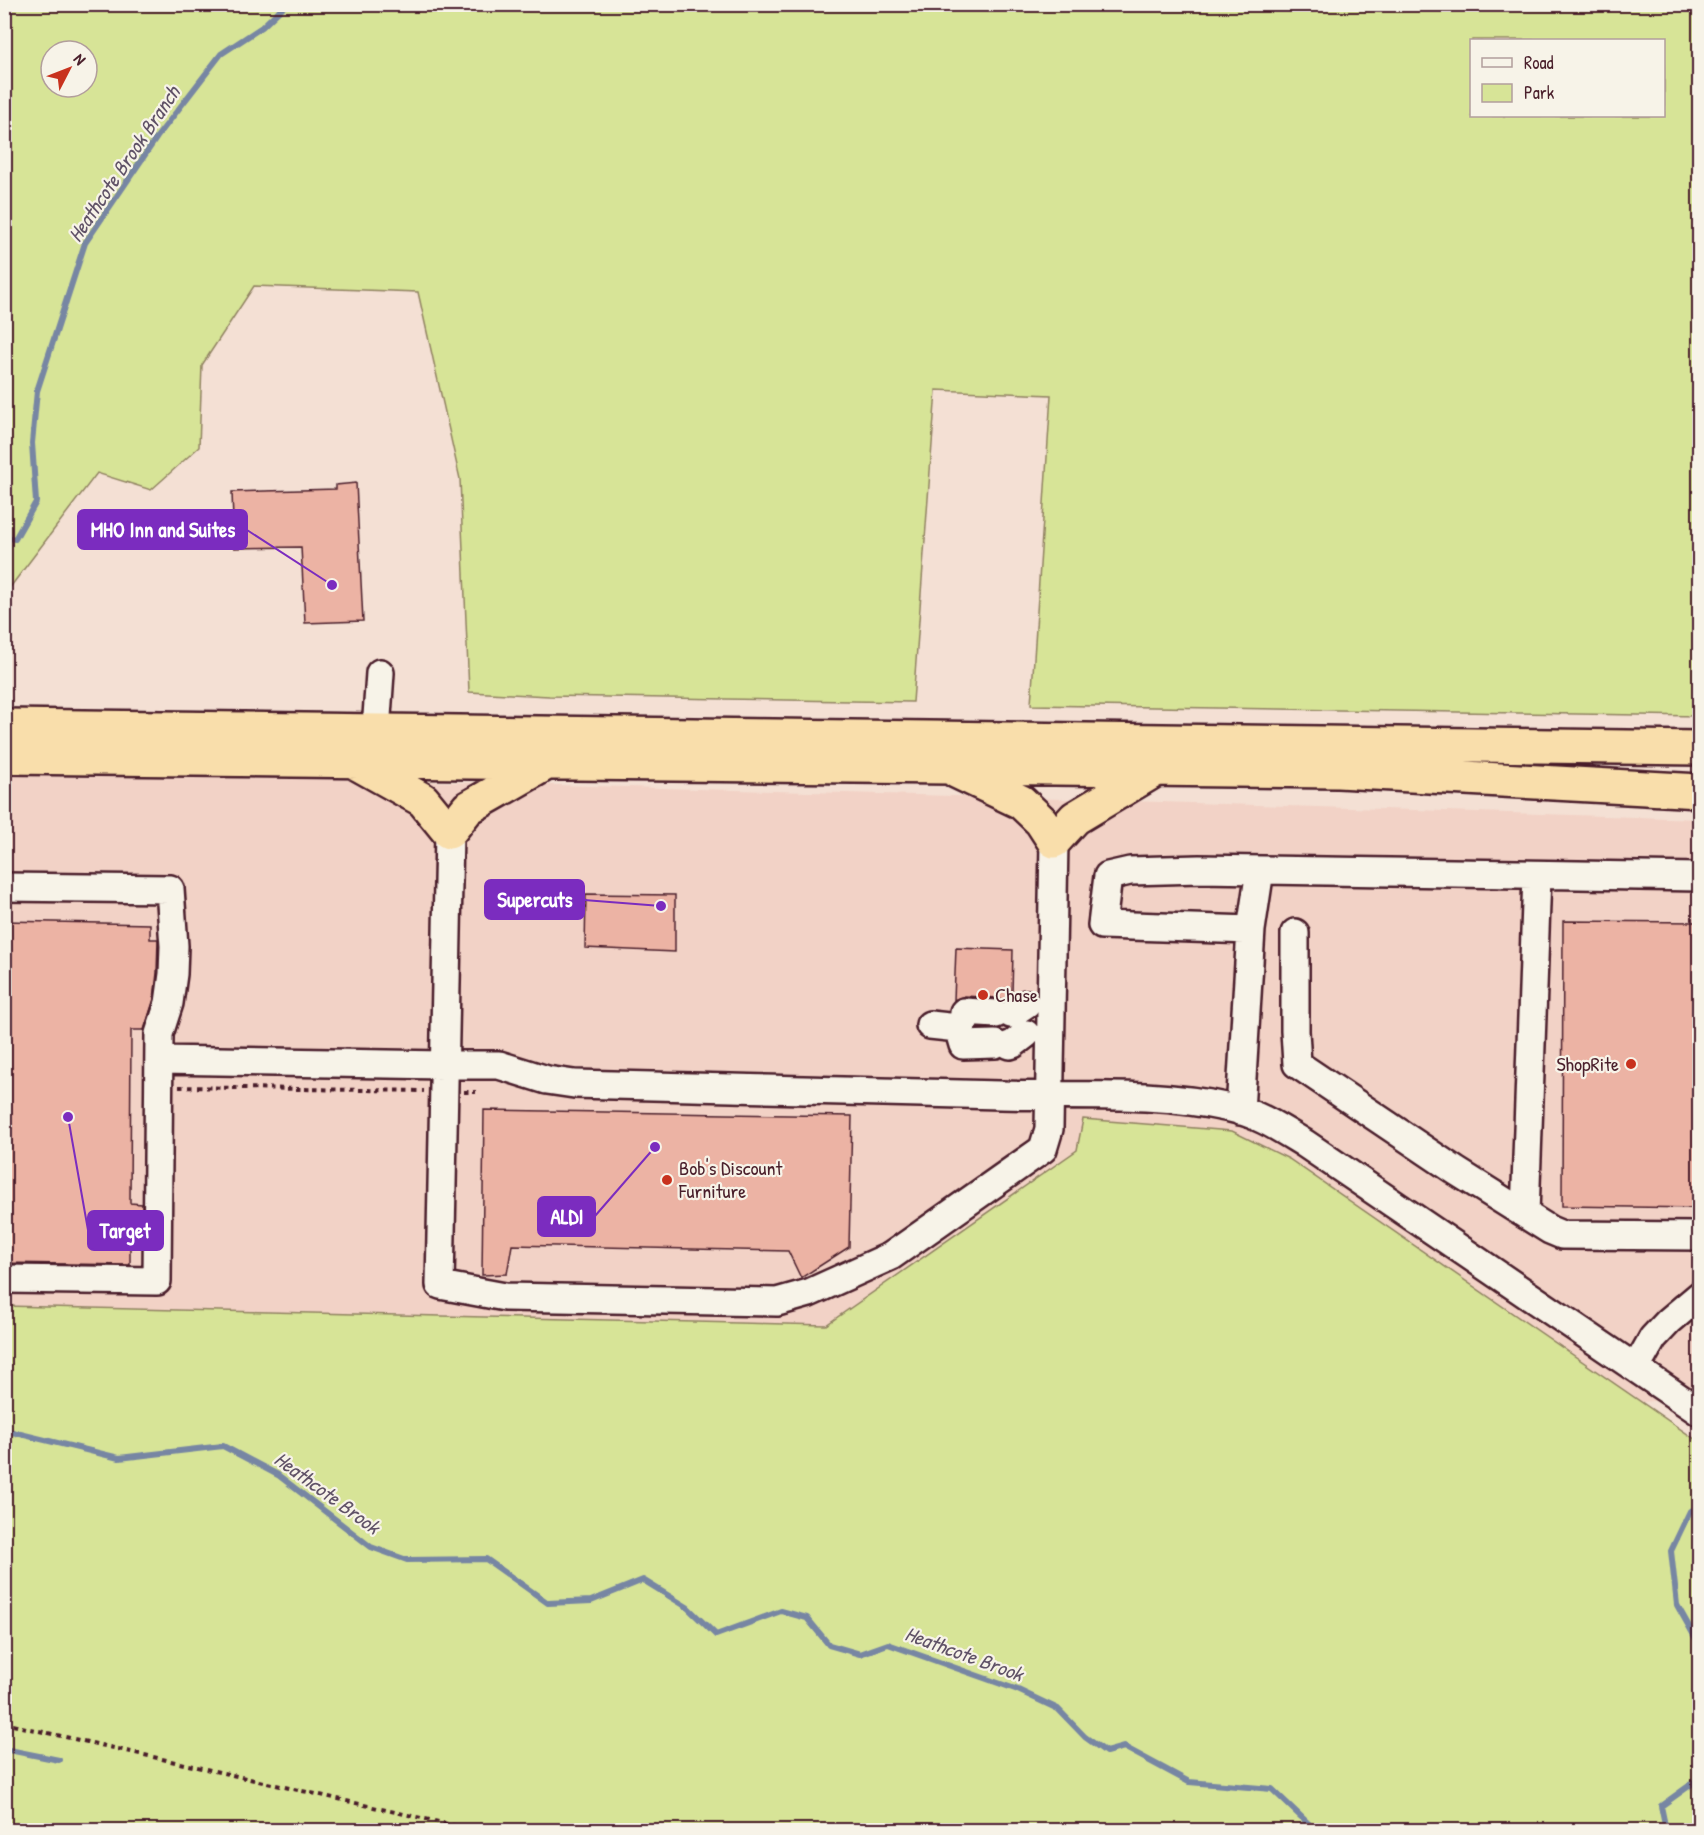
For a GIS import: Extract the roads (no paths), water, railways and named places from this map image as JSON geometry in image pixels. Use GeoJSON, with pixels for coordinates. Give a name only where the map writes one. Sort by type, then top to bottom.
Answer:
{"type":"FeatureCollection","features":[{"type":"Feature","properties":{"kind":"highway"},"geometry":{"type":"LineString","coordinates":[[4,726],[1700,748]]}},
{"type":"Feature","properties":{"kind":"highway"},"geometry":{"type":"LineString","coordinates":[[4,758],[1338,771],[1700,791]]}},
{"type":"Feature","properties":{"kind":"highway"},"geometry":{"type":"LineString","coordinates":[[353,761],[423,800],[449,832],[468,808],[547,763]]}},
{"type":"Feature","properties":{"kind":"highway"},"geometry":{"type":"LineString","coordinates":[[949,767],[1021,802],[1041,821],[1054,841],[1075,818],[1156,769]]}},
{"type":"Feature","properties":{"kind":"lane"},"geometry":{"type":"LineString","coordinates":[[376,731],[380,673]]}},
{"type":"Feature","properties":{"kind":"lane"},"geometry":{"type":"LineString","coordinates":[[449,832],[440,1285],[505,1297],[777,1302],[808,1293],[891,1256],[1043,1149],[1049,1129],[1054,841]]}},
{"type":"Feature","properties":{"kind":"lane"},"geometry":{"type":"LineString","coordinates":[[1251,930],[1102,925],[1108,876],[1130,871],[1199,869],[1700,877]]}},
{"type":"Feature","properties":{"kind":"lane"},"geometry":{"type":"LineString","coordinates":[[1240,1111],[1251,930],[1260,870]]}},
{"type":"Feature","properties":{"kind":"lane"},"geometry":{"type":"LineString","coordinates":[[1525,1214],[1537,875]]}},
{"type":"Feature","properties":{"kind":"lane"},"geometry":{"type":"LineString","coordinates":[[4,887],[170,889],[174,946],[169,1003],[159,1034],[157,1281],[4,1279]]}},
{"type":"Feature","properties":{"kind":"lane"},"geometry":{"type":"LineString","coordinates":[[1295,933],[1297,1064],[1456,1172],[1550,1230],[1562,1235],[1700,1236]]}},
{"type":"Feature","properties":{"kind":"lane"},"geometry":{"type":"LineString","coordinates":[[930,1025],[961,1029],[963,1045],[1011,1026]]}},
{"type":"Feature","properties":{"kind":"lane"},"geometry":{"type":"LineString","coordinates":[[159,1073],[499,1065],[547,1080],[574,1084],[1050,1097],[1159,1097],[1194,1100],[1240,1111],[1270,1123],[1304,1143],[1700,1412]]}},
{"type":"Feature","properties":{"kind":"lane"},"geometry":{"type":"LineString","coordinates":[[1636,1368],[1653,1338],[1700,1295]]}},
{"type":"Feature","properties":{"kind":"waterway","name":"Heathcote Brook Branch"},"geometry":{"type":"LineString","coordinates":[[4,537],[15,539],[36,502],[32,443],[37,391],[85,243],[157,137],[221,54],[262,27],[286,4]]}},
{"type":"Feature","properties":{"kind":"waterway","name":"Heathcote Brook"},"geometry":{"type":"LineString","coordinates":[[4,1430],[119,1458],[223,1446],[278,1475],[371,1547],[407,1560],[486,1559],[548,1603],[591,1601],[643,1580],[687,1607],[716,1635],[781,1611],[807,1618],[829,1645],[860,1654],[888,1644],[1018,1690],[1058,1709],[1085,1737],[1106,1752],[1124,1747],[1189,1782],[1272,1789],[1315,1830]]}},
{"type":"Feature","properties":{"kind":"waterway","name":"Heathcote Brook"},"geometry":{"type":"LineString","coordinates":[[1700,1508],[1690,1511],[1671,1551],[1677,1605],[1700,1646]]}},
{"type":"Feature","properties":{"kind":"waterway"},"geometry":{"type":"LineString","coordinates":[[4,1749],[59,1760]]}},
{"type":"Feature","properties":{"kind":"waterway","name":"Heathcote Brook"},"geometry":{"type":"LineString","coordinates":[[1666,1830],[1661,1806],[1700,1778]]}},
{"type":"Feature","properties":{"kind":"place","name":"MHO Inn and Suites"},"geometry":{"type":"Point","coordinates":[332,585]}},
{"type":"Feature","properties":{"kind":"place","name":"Supercuts"},"geometry":{"type":"Point","coordinates":[661,906]}},
{"type":"Feature","properties":{"kind":"place","name":"Chase"},"geometry":{"type":"Point","coordinates":[983,995]}},
{"type":"Feature","properties":{"kind":"place","name":"ShopRite"},"geometry":{"type":"Point","coordinates":[1631,1064]}},
{"type":"Feature","properties":{"kind":"place","name":"Target"},"geometry":{"type":"Point","coordinates":[68,1117]}},
{"type":"Feature","properties":{"kind":"place","name":"ALDI"},"geometry":{"type":"Point","coordinates":[655,1147]}},
{"type":"Feature","properties":{"kind":"place","name":"Bob's Discount Furniture"},"geometry":{"type":"Point","coordinates":[667,1180]}}]}
